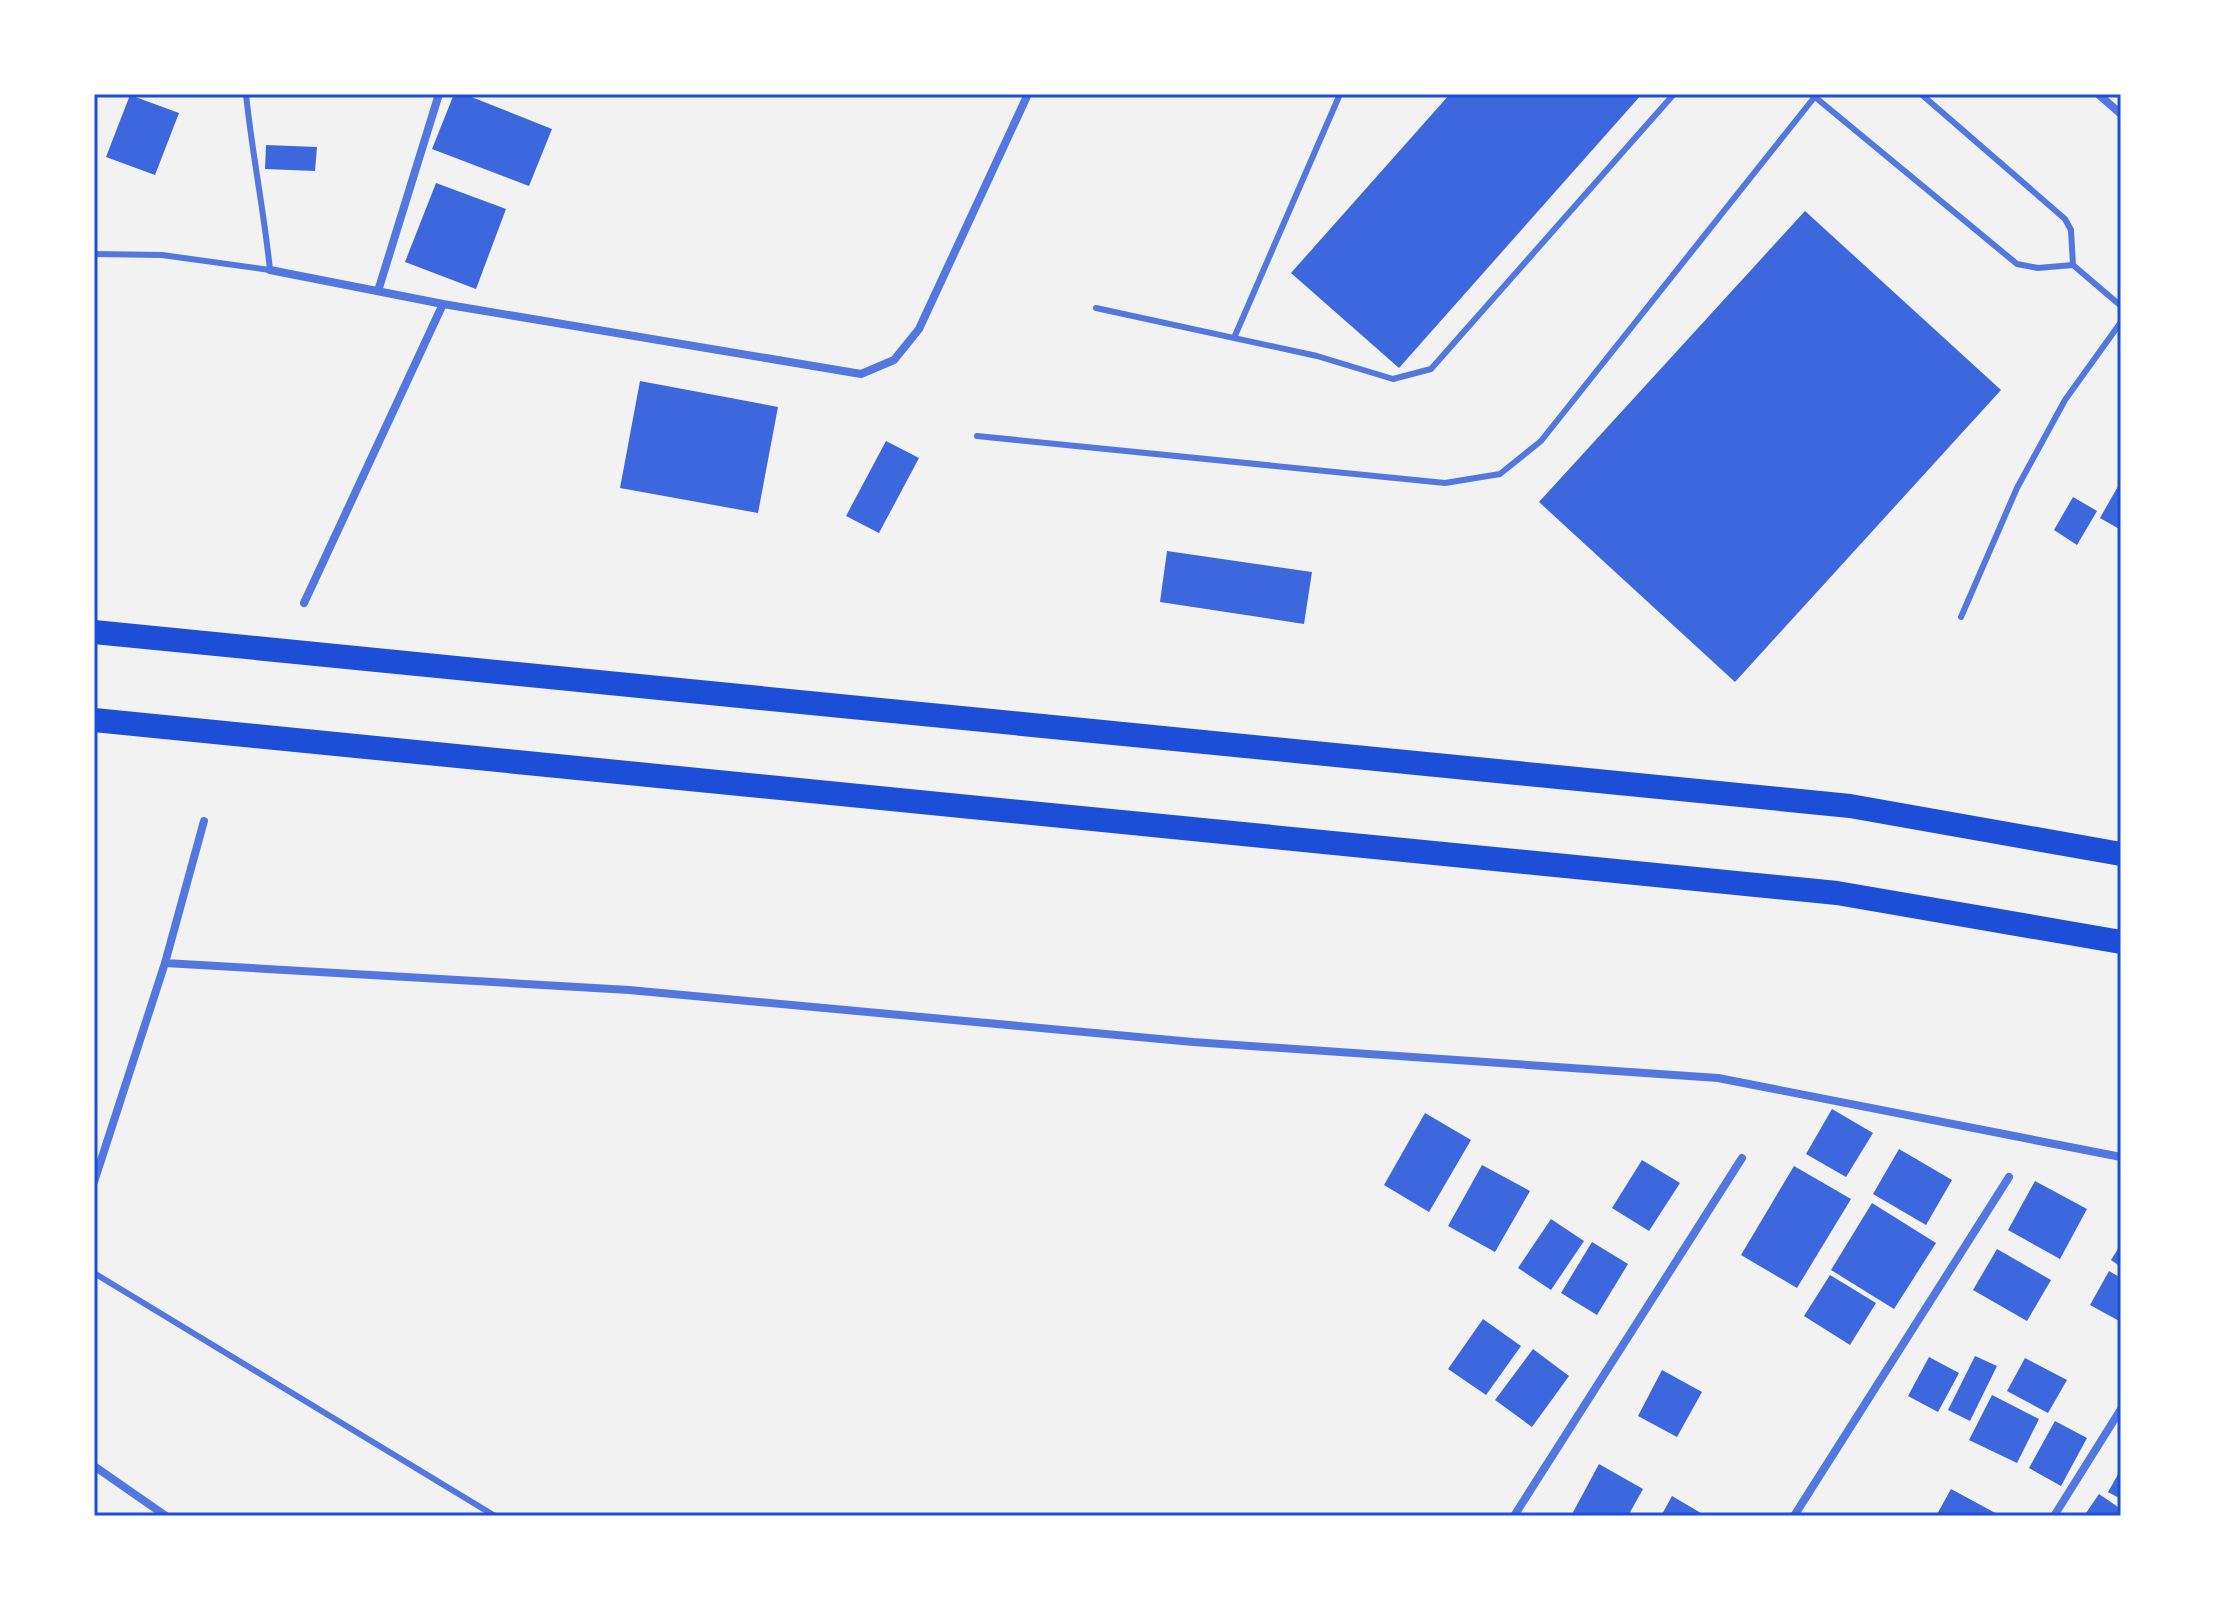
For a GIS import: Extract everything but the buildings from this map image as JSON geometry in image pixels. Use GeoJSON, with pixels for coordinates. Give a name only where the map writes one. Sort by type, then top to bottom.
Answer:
{"type":"FeatureCollection","features":[{"type":"Feature","properties":{"kind":"highway"},"geometry":{"type":"LineString","coordinates":[[94,632],[1850,806],[2121,854]]}},
{"type":"Feature","properties":{"kind":"highway"},"geometry":{"type":"LineString","coordinates":[[94,720],[1837,893],[2121,942]]}},
{"type":"Feature","properties":{"kind":"street"},"geometry":{"type":"LineString","coordinates":[[378,291],[439,94]]}},
{"type":"Feature","properties":{"kind":"street"},"geometry":{"type":"LineString","coordinates":[[270,270],[443,304],[861,374],[894,360],[919,329],[1028,94]]}},
{"type":"Feature","properties":{"kind":"street"},"geometry":{"type":"LineString","coordinates":[[2100,94],[2121,114]]}},
{"type":"Feature","properties":{"kind":"street"},"geometry":{"type":"LineString","coordinates":[[304,603],[443,304]]}},
{"type":"Feature","properties":{"kind":"street"},"geometry":{"type":"LineString","coordinates":[[94,1182],[165,963],[204,821]]}},
{"type":"Feature","properties":{"kind":"street"},"geometry":{"type":"LineString","coordinates":[[165,963],[629,990],[1193,1042],[1718,1078],[2121,1157]]}},
{"type":"Feature","properties":{"kind":"street"},"geometry":{"type":"LineString","coordinates":[[1514,1516],[1742,1158]]}},
{"type":"Feature","properties":{"kind":"street"},"geometry":{"type":"LineString","coordinates":[[1794,1516],[2009,1177]]}},
{"type":"Feature","properties":{"kind":"street"},"geometry":{"type":"LineString","coordinates":[[2054,1516],[2121,1409]]}},
{"type":"Feature","properties":{"kind":"street"},"geometry":{"type":"LineString","coordinates":[[94,1466],[166,1516]]}},
{"type":"Feature","properties":{"kind":"lane"},"geometry":{"type":"LineString","coordinates":[[94,254],[162,255],[270,270],[246,94]]}},
{"type":"Feature","properties":{"kind":"lane"},"geometry":{"type":"LineString","coordinates":[[1234,338],[1340,94]]}},
{"type":"Feature","properties":{"kind":"lane"},"geometry":{"type":"LineString","coordinates":[[1096,308],[1317,356],[1393,379],[1431,369],[1674,94]]}},
{"type":"Feature","properties":{"kind":"lane"},"geometry":{"type":"LineString","coordinates":[[1921,94],[2065,219],[2071,230],[2073,265]]}},
{"type":"Feature","properties":{"kind":"lane"},"geometry":{"type":"LineString","coordinates":[[977,436],[1445,483],[1500,474],[1541,441],[1816,96],[2017,264],[2030,268],[2073,265],[2121,306]]}},
{"type":"Feature","properties":{"kind":"lane"},"geometry":{"type":"LineString","coordinates":[[1961,617],[2031,462],[2065,400],[2121,322]]}},
{"type":"Feature","properties":{"kind":"lane"},"geometry":{"type":"LineString","coordinates":[[94,1273],[495,1516]]}}]}
